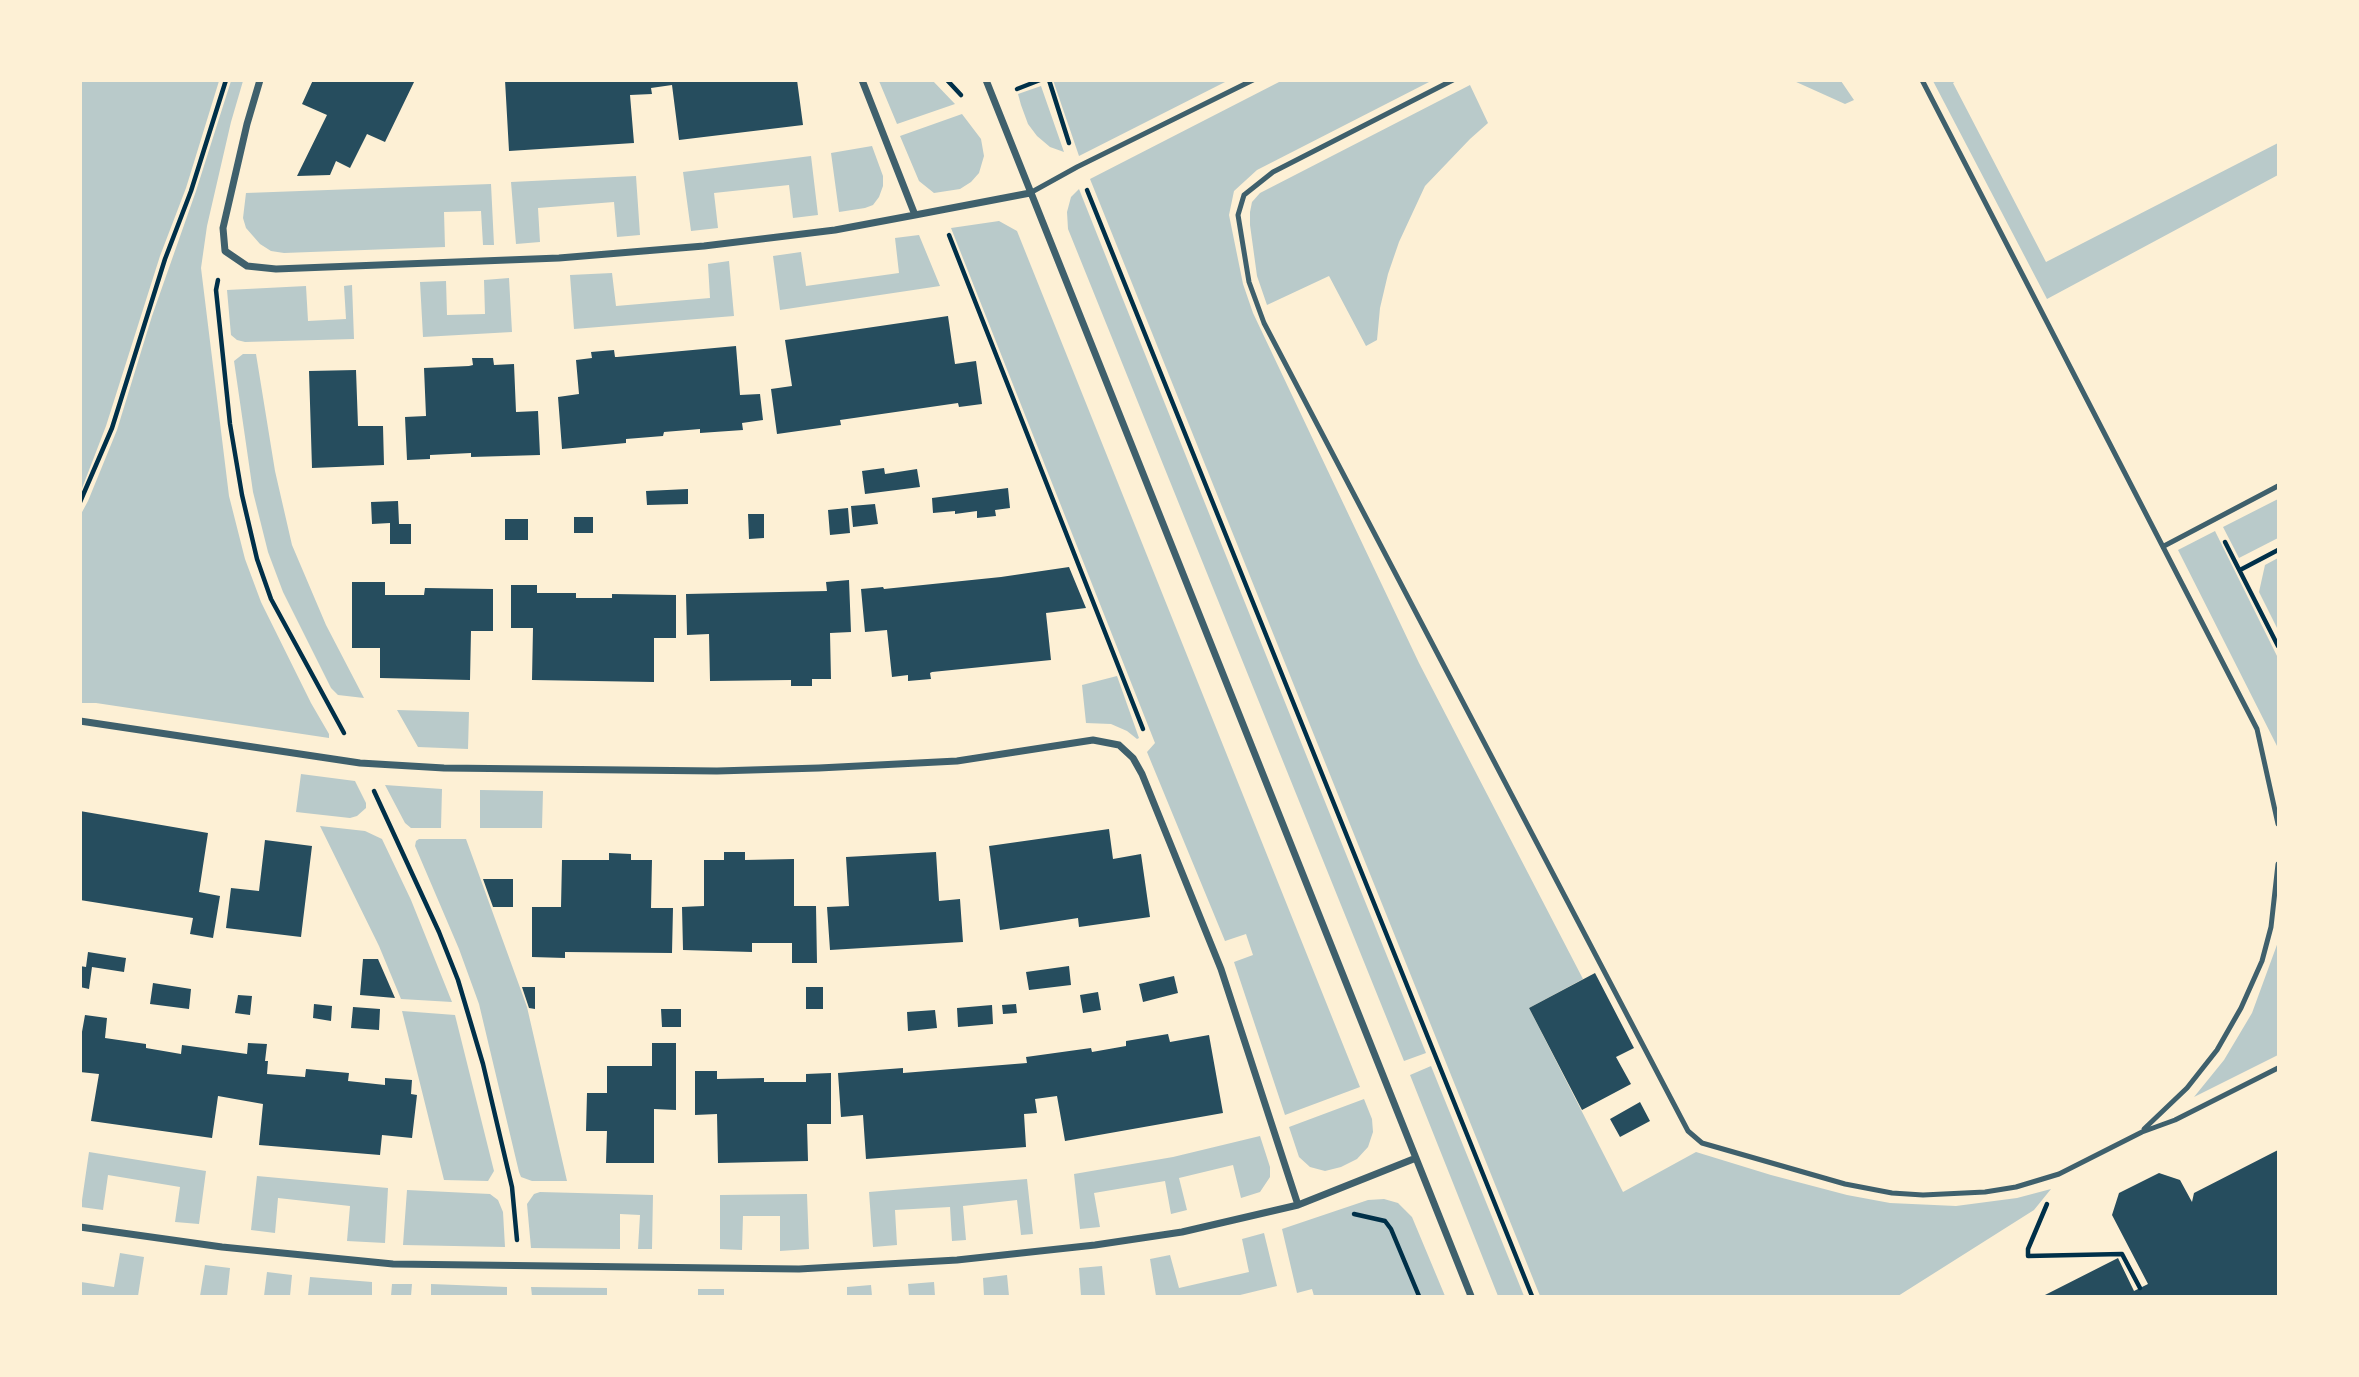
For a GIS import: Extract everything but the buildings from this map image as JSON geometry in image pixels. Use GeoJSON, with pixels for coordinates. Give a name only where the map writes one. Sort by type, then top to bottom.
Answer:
{"type":"FeatureCollection","features":[{"type":"Feature","properties":{"kind":"street"},"geometry":{"type":"LineString","coordinates":[[260,80],[223,228],[225,251],[247,266],[276,269],[559,258],[704,246],[835,230],[1030,193]]}},
{"type":"Feature","properties":{"kind":"street"},"geometry":{"type":"LineString","coordinates":[[862,80],[915,215]]}},
{"type":"Feature","properties":{"kind":"street"},"geometry":{"type":"LineString","coordinates":[[986,80],[1471,1297]]}},
{"type":"Feature","properties":{"kind":"street"},"geometry":{"type":"LineString","coordinates":[[80,721],[359,763],[444,768],[717,771],[819,768],[957,761],[1093,740],[1119,745],[1133,758],[1142,774],[1221,969],[1298,1205]]}},
{"type":"Feature","properties":{"kind":"street"},"geometry":{"type":"LineString","coordinates":[[80,1227],[222,1247],[393,1264],[799,1269],[957,1260],[1182,1233],[1298,1205],[1416,1158]]}},
{"type":"Feature","properties":{"kind":"lane"},"geometry":{"type":"LineString","coordinates":[[1030,193],[1253,80]]}},
{"type":"Feature","properties":{"kind":"lane"},"geometry":{"type":"LineString","coordinates":[[1452,80],[1273,172],[1244,195],[1238,215],[1249,282],[1270,335],[1688,1131],[1702,1143],[1845,1184],[1892,1193],[1955,1195],[1985,1192],[2016,1187],[2059,1174],[2278,1068]]}},
{"type":"Feature","properties":{"kind":"lane"},"geometry":{"type":"LineString","coordinates":[[1922,80],[2257,729],[2278,824]]}},
{"type":"Feature","properties":{"kind":"lane"},"geometry":{"type":"LineString","coordinates":[[2164,546],[2278,486]]}},
{"type":"Feature","properties":{"kind":"lane"},"geometry":{"type":"LineString","coordinates":[[2142,1132],[2187,1088],[2217,1050],[2241,1008],[2262,961],[2272,927],[2278,864]]}},
{"type":"Feature","properties":{"kind":"path"},"geometry":{"type":"LineString","coordinates":[[80,502],[112,428],[165,259],[191,191],[226,80]]}},
{"type":"Feature","properties":{"kind":"path"},"geometry":{"type":"LineString","coordinates":[[1009,92],[1040,80]]}},
{"type":"Feature","properties":{"kind":"path"},"geometry":{"type":"LineString","coordinates":[[1049,80],[1077,167],[1532,1297]]}},
{"type":"Feature","properties":{"kind":"path"},"geometry":{"type":"LineString","coordinates":[[940,212],[1146,736],[1133,758]]}},
{"type":"Feature","properties":{"kind":"path"},"geometry":{"type":"LineString","coordinates":[[2214,519],[2278,646]]}},
{"type":"Feature","properties":{"kind":"path"},"geometry":{"type":"LineString","coordinates":[[2240,570],[2278,550]]}},
{"type":"Feature","properties":{"kind":"path"},"geometry":{"type":"LineString","coordinates":[[2059,1174],[2028,1248],[2028,1256],[2122,1254],[2140,1287]]}},
{"type":"Feature","properties":{"kind":"path"},"geometry":{"type":"LineString","coordinates":[[1317,1198],[1347,1213],[1385,1221],[1391,1229],[1419,1297]]}},
{"type":"Feature","properties":{"kind":"shaded area"},"geometry":{"type":"Polygon","coordinates":[[[81,80],[219,81],[106,426],[81,491],[81,80]]]}},
{"type":"Feature","properties":{"kind":"shaded area"},"geometry":{"type":"Polygon","coordinates":[[[1053,80],[1227,80],[1227,81],[1079,156],[1053,80]]]}},
{"type":"Feature","properties":{"kind":"shaded area"},"geometry":{"type":"Polygon","coordinates":[[[231,81],[243,81],[207,226],[201,268],[229,496],[245,559],[261,602],[329,738],[81,703],[81,514],[117,430],[152,316],[231,81]]]}},
{"type":"Feature","properties":{"kind":"shaded area"},"geometry":{"type":"Polygon","coordinates":[[[879,81],[933,81],[955,104],[897,124],[879,81]]]}},
{"type":"Feature","properties":{"kind":"shaded area"},"geometry":{"type":"Polygon","coordinates":[[[1281,81],[1431,81],[1257,170],[1234,191],[1229,215],[1243,284],[1253,313],[1419,663],[1583,979],[1529,1008],[1623,1192],[1696,1152],[1847,1195],[1890,1203],[1956,1206],[2017,1198],[2051,1189],[2034,1210],[1898,1296],[1540,1296],[1090,179],[1281,81]]]}},
{"type":"Feature","properties":{"kind":"shaded area"},"geometry":{"type":"Polygon","coordinates":[[[1794,81],[1841,81],[1854,100],[1845,104],[1794,81]]]}},
{"type":"Feature","properties":{"kind":"shaded area"},"geometry":{"type":"Polygon","coordinates":[[[1933,81],[1956,81],[1953,83],[2046,262],[2278,143],[2278,175],[2047,299],[1933,81]]]}},
{"type":"Feature","properties":{"kind":"shaded area"},"geometry":{"type":"Polygon","coordinates":[[[1470,85],[1488,123],[1425,186],[1399,242],[1388,274],[1380,308],[1377,340],[1366,346],[1329,276],[1267,305],[1257,276],[1250,225],[1252,202],[1260,193],[1470,85]]]}},
{"type":"Feature","properties":{"kind":"shaded area"},"geometry":{"type":"Polygon","coordinates":[[[1041,86],[1064,152],[1050,147],[1037,136],[1028,124],[1021,105],[1018,94],[1041,86]]]}},
{"type":"Feature","properties":{"kind":"shaded area"},"geometry":{"type":"Polygon","coordinates":[[[962,114],[981,139],[984,156],[979,173],[960,189],[934,193],[919,181],[900,136],[962,114]]]}},
{"type":"Feature","properties":{"kind":"shaded area"},"geometry":{"type":"Polygon","coordinates":[[[872,146],[883,176],[879,197],[873,205],[865,208],[839,212],[831,153],[872,146]]]}},
{"type":"Feature","properties":{"kind":"shaded area"},"geometry":{"type":"Polygon","coordinates":[[[811,156],[818,215],[793,218],[789,185],[714,193],[718,228],[691,231],[683,172],[811,156]]]}},
{"type":"Feature","properties":{"kind":"shaded area"},"geometry":{"type":"Polygon","coordinates":[[[636,176],[640,235],[617,237],[614,202],[538,208],[540,242],[516,244],[511,182],[636,176]]]}},
{"type":"Feature","properties":{"kind":"shaded area"},"geometry":{"type":"Polygon","coordinates":[[[491,184],[494,245],[483,245],[481,211],[444,212],[445,247],[284,253],[271,251],[260,244],[246,228],[243,218],[246,193],[491,184]]]}},
{"type":"Feature","properties":{"kind":"shaded area"},"geometry":{"type":"Polygon","coordinates":[[[1079,189],[1426,1053],[1404,1061],[1068,229],[1067,212],[1071,197],[1079,189]]]}},
{"type":"Feature","properties":{"kind":"shaded area"},"geometry":{"type":"Polygon","coordinates":[[[999,221],[1017,231],[1360,1087],[1285,1115],[1234,962],[1253,955],[1246,934],[1225,941],[1147,752],[1155,743],[951,228],[999,221]]]}},
{"type":"Feature","properties":{"kind":"shaded area"},"geometry":{"type":"Polygon","coordinates":[[[919,235],[940,286],[780,310],[773,256],[801,252],[806,286],[899,273],[895,238],[919,235]]]}},
{"type":"Feature","properties":{"kind":"shaded area"},"geometry":{"type":"Polygon","coordinates":[[[729,261],[734,316],[574,329],[570,275],[612,273],[616,306],[710,298],[708,264],[729,261]]]}},
{"type":"Feature","properties":{"kind":"shaded area"},"geometry":{"type":"Polygon","coordinates":[[[509,278],[512,332],[423,337],[420,282],[446,281],[447,315],[485,314],[484,280],[509,278]]]}},
{"type":"Feature","properties":{"kind":"shaded area"},"geometry":{"type":"Polygon","coordinates":[[[352,285],[354,339],[245,342],[231,335],[227,290],[306,286],[308,321],[346,319],[344,286],[352,285]]]}},
{"type":"Feature","properties":{"kind":"shaded area"},"geometry":{"type":"Polygon","coordinates":[[[243,354],[256,354],[275,471],[292,545],[326,625],[364,698],[338,695],[331,688],[283,592],[268,552],[253,492],[234,361],[243,354]]]}},
{"type":"Feature","properties":{"kind":"shaded area"},"geometry":{"type":"Polygon","coordinates":[[[2278,499],[2278,538],[2239,558],[2223,527],[2278,499]]]}},
{"type":"Feature","properties":{"kind":"shaded area"},"geometry":{"type":"Polygon","coordinates":[[[2215,531],[2278,658],[2278,748],[2178,550],[2215,531]]]}},
{"type":"Feature","properties":{"kind":"shaded area"},"geometry":{"type":"Polygon","coordinates":[[[2278,558],[2278,630],[2259,592],[2265,565],[2278,558]]]}},
{"type":"Feature","properties":{"kind":"shaded area"},"geometry":{"type":"Polygon","coordinates":[[[1117,676],[1139,738],[1137,739],[1111,724],[1086,723],[1082,685],[1117,676]]]}},
{"type":"Feature","properties":{"kind":"shaded area"},"geometry":{"type":"Polygon","coordinates":[[[397,710],[469,712],[468,749],[418,747],[397,710]]]}},
{"type":"Feature","properties":{"kind":"shaded area"},"geometry":{"type":"Polygon","coordinates":[[[301,774],[355,781],[366,808],[350,818],[296,812],[301,774]]]}},
{"type":"Feature","properties":{"kind":"shaded area"},"geometry":{"type":"Polygon","coordinates":[[[385,785],[442,789],[441,828],[411,828],[405,823],[385,785]]]}},
{"type":"Feature","properties":{"kind":"shaded area"},"geometry":{"type":"Polygon","coordinates":[[[480,790],[543,791],[542,828],[480,828],[480,790]]]}},
{"type":"Feature","properties":{"kind":"shaded area"},"geometry":{"type":"Polygon","coordinates":[[[320,826],[365,831],[382,839],[411,900],[452,1002],[401,999],[379,946],[320,826]]]}},
{"type":"Feature","properties":{"kind":"shaded area"},"geometry":{"type":"Polygon","coordinates":[[[419,839],[466,839],[527,1007],[567,1181],[532,1181],[521,1177],[479,1004],[459,949],[415,846],[419,839]]]}},
{"type":"Feature","properties":{"kind":"shaded area"},"geometry":{"type":"Polygon","coordinates":[[[2278,942],[2278,1055],[2194,1097],[2224,1060],[2252,1013],[2278,942]]]}},
{"type":"Feature","properties":{"kind":"shaded area"},"geometry":{"type":"Polygon","coordinates":[[[402,1011],[455,1015],[494,1171],[488,1181],[444,1180],[402,1011]]]}},
{"type":"Feature","properties":{"kind":"shaded area"},"geometry":{"type":"Polygon","coordinates":[[[1431,1066],[1524,1296],[1498,1296],[1410,1075],[1431,1066]]]}},
{"type":"Feature","properties":{"kind":"shaded area"},"geometry":{"type":"Polygon","coordinates":[[[1364,1099],[1372,1119],[1373,1132],[1368,1147],[1357,1159],[1325,1171],[1310,1167],[1299,1157],[1289,1127],[1364,1099]]]}},
{"type":"Feature","properties":{"kind":"shaded area"},"geometry":{"type":"Polygon","coordinates":[[[1260,1136],[1270,1167],[1270,1177],[1260,1192],[1241,1198],[1233,1165],[1179,1178],[1187,1210],[1171,1214],[1165,1181],[1094,1193],[1100,1227],[1080,1229],[1074,1174],[1173,1157],[1260,1136]]]}},
{"type":"Feature","properties":{"kind":"shaded area"},"geometry":{"type":"Polygon","coordinates":[[[89,1152],[206,1171],[199,1224],[175,1222],[180,1187],[108,1175],[103,1210],[81,1207],[89,1152]]]}},
{"type":"Feature","properties":{"kind":"shaded area"},"geometry":{"type":"Polygon","coordinates":[[[257,1176],[388,1188],[385,1243],[347,1241],[350,1206],[278,1198],[275,1233],[251,1230],[257,1176]]]}},
{"type":"Feature","properties":{"kind":"shaded area"},"geometry":{"type":"Polygon","coordinates":[[[1027,1179],[1033,1234],[1021,1235],[1017,1200],[963,1206],[966,1240],[952,1241],[950,1207],[895,1210],[897,1245],[873,1247],[869,1192],[1027,1179]]]}},
{"type":"Feature","properties":{"kind":"shaded area"},"geometry":{"type":"Polygon","coordinates":[[[407,1190],[490,1194],[498,1200],[503,1212],[505,1247],[403,1245],[407,1190]]]}},
{"type":"Feature","properties":{"kind":"shaded area"},"geometry":{"type":"Polygon","coordinates":[[[534,1194],[653,1195],[652,1249],[638,1249],[640,1215],[620,1214],[620,1249],[531,1248],[527,1204],[534,1194]]]}},
{"type":"Feature","properties":{"kind":"shaded area"},"geometry":{"type":"Polygon","coordinates":[[[807,1194],[809,1249],[780,1251],[780,1216],[743,1216],[742,1250],[720,1249],[720,1195],[807,1194]]]}},
{"type":"Feature","properties":{"kind":"shaded area"},"geometry":{"type":"Polygon","coordinates":[[[1384,1199],[1398,1203],[1412,1217],[1445,1296],[1314,1296],[1312,1289],[1297,1293],[1282,1229],[1368,1200],[1384,1199]]]}},
{"type":"Feature","properties":{"kind":"shaded area"},"geometry":{"type":"Polygon","coordinates":[[[1264,1233],[1277,1286],[1236,1296],[1156,1296],[1150,1259],[1170,1255],[1179,1288],[1249,1272],[1242,1239],[1264,1233]]]}},
{"type":"Feature","properties":{"kind":"shaded area"},"geometry":{"type":"Polygon","coordinates":[[[120,1253],[144,1257],[138,1296],[81,1296],[81,1282],[114,1287],[120,1253]]]}},
{"type":"Feature","properties":{"kind":"shaded area"},"geometry":{"type":"Polygon","coordinates":[[[205,1265],[230,1268],[227,1296],[200,1296],[205,1265]]]}},
{"type":"Feature","properties":{"kind":"shaded area"},"geometry":{"type":"Polygon","coordinates":[[[1102,1266],[1105,1296],[1081,1296],[1079,1268],[1102,1266]]]}},
{"type":"Feature","properties":{"kind":"shaded area"},"geometry":{"type":"Polygon","coordinates":[[[267,1272],[292,1275],[290,1296],[264,1296],[267,1272]]]}},
{"type":"Feature","properties":{"kind":"shaded area"},"geometry":{"type":"Polygon","coordinates":[[[1007,1275],[1009,1296],[984,1296],[983,1278],[1007,1275]]]}},
{"type":"Feature","properties":{"kind":"shaded area"},"geometry":{"type":"Polygon","coordinates":[[[310,1277],[372,1282],[372,1296],[308,1296],[310,1277]]]}},
{"type":"Feature","properties":{"kind":"shaded area"},"geometry":{"type":"Polygon","coordinates":[[[934,1282],[935,1296],[909,1296],[908,1284],[934,1282]]]}},
{"type":"Feature","properties":{"kind":"shaded area"},"geometry":{"type":"Polygon","coordinates":[[[392,1284],[412,1284],[411,1296],[391,1296],[392,1284]]]}},
{"type":"Feature","properties":{"kind":"shaded area"},"geometry":{"type":"Polygon","coordinates":[[[431,1284],[507,1287],[507,1296],[431,1296],[431,1284]]]}},
{"type":"Feature","properties":{"kind":"shaded area"},"geometry":{"type":"Polygon","coordinates":[[[871,1285],[872,1296],[847,1296],[847,1287],[871,1285]]]}},
{"type":"Feature","properties":{"kind":"shaded area"},"geometry":{"type":"Polygon","coordinates":[[[531,1287],[607,1288],[607,1296],[532,1296],[531,1287]]]}},
{"type":"Feature","properties":{"kind":"shaded area"},"geometry":{"type":"Polygon","coordinates":[[[698,1289],[724,1289],[724,1296],[698,1296],[698,1289]]]}}]}
